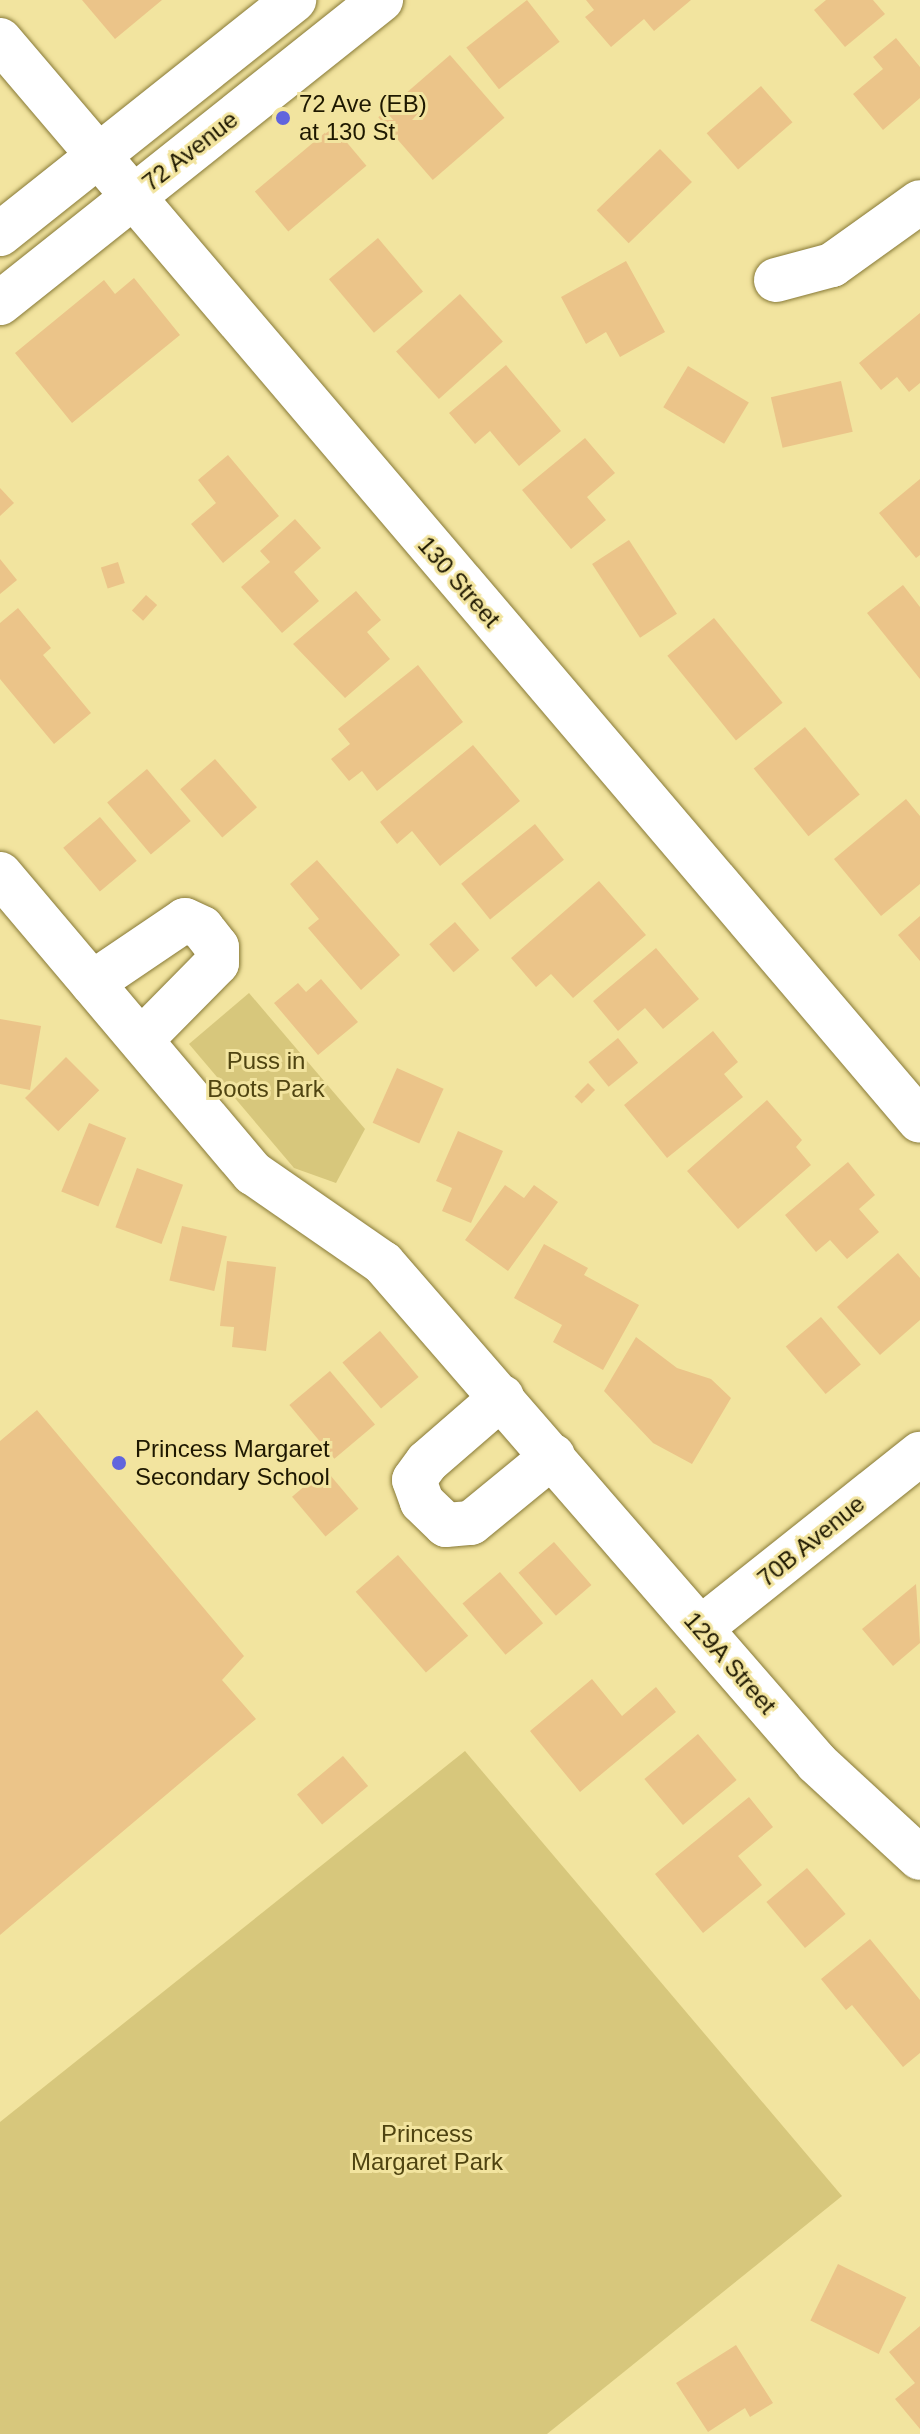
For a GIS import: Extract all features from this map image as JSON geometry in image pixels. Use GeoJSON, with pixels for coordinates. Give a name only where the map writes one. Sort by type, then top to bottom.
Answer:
{"type":"FeatureCollection","features":[{"type":"Feature","properties":{"kind":"street"},"geometry":{"type":"LineString","coordinates":[[0,234],[294,0]]}},
{"type":"Feature","properties":{"kind":"street","name":"72 Avenue"},"geometry":{"type":"LineString","coordinates":[[0,303],[381,0]]}},
{"type":"Feature","properties":{"kind":"street","name":"130 Street"},"geometry":{"type":"LineString","coordinates":[[0,40],[131,198],[920,1121]]}},
{"type":"Feature","properties":{"kind":"street"},"geometry":{"type":"LineString","coordinates":[[776,280],[832,265],[920,202]]}},
{"type":"Feature","properties":{"kind":"street","name":"129A Street"},"geometry":{"type":"LineString","coordinates":[[0,874],[253,1173],[383,1263],[817,1763],[920,1858]]}},
{"type":"Feature","properties":{"kind":"street"},"geometry":{"type":"LineString","coordinates":[[92,983],[185,920],[202,928],[217,947],[217,963],[141,1040]]}},
{"type":"Feature","properties":{"kind":"street"},"geometry":{"type":"LineString","coordinates":[[502,1397],[427,1462],[414,1480],[422,1502],[446,1525],[471,1523],[553,1456]]}},
{"type":"Feature","properties":{"kind":"street","name":"70B Avenue"},"geometry":{"type":"LineString","coordinates":[[701,1628],[920,1454]]}},
{"type":"Feature","properties":{"kind":"green space","name":"Puss in Boots Park"},"geometry":{"type":"Polygon","coordinates":[[[249,993],[365,1129],[336,1183],[294,1168],[189,1044],[249,993]]]}},
{"type":"Feature","properties":{"kind":"green space","name":"Princess Margaret Park"},"geometry":{"type":"Polygon","coordinates":[[[465,1751],[842,2196],[547,2434],[0,2434],[0,2122],[465,1751]]]}},
{"type":"Feature","properties":{"kind":"building"},"geometry":{"type":"Polygon","coordinates":[[[82,0],[162,0],[115,39],[82,0]]]}},
{"type":"Feature","properties":{"kind":"building"},"geometry":{"type":"Polygon","coordinates":[[[527,0],[560,42],[499,89],[466,47],[527,0]]]}},
{"type":"Feature","properties":{"kind":"building"},"geometry":{"type":"Polygon","coordinates":[[[586,0],[691,0],[654,31],[644,19],[611,47],[585,17],[594,10],[586,0]]]}},
{"type":"Feature","properties":{"kind":"building"},"geometry":{"type":"Polygon","coordinates":[[[826,0],[873,0],[885,14],[845,47],[814,10],[826,0]]]}},
{"type":"Feature","properties":{"kind":"building"},"geometry":{"type":"Polygon","coordinates":[[[896,38],[920,67],[920,98],[883,130],[853,94],[883,69],[873,57],[896,38]]]}},
{"type":"Feature","properties":{"kind":"building"},"geometry":{"type":"Polygon","coordinates":[[[450,55],[504,118],[433,180],[378,117],[450,55]]]}},
{"type":"Feature","properties":{"kind":"building"},"geometry":{"type":"Polygon","coordinates":[[[761,86],[792,122],[738,169],[707,133],[761,86]]]}},
{"type":"Feature","properties":{"kind":"building"},"geometry":{"type":"Polygon","coordinates":[[[333,126],[366,166],[288,231],[255,192],[333,126]]]}},
{"type":"Feature","properties":{"kind":"building"},"geometry":{"type":"Polygon","coordinates":[[[660,149],[692,182],[629,243],[597,210],[660,149]]]}},
{"type":"Feature","properties":{"kind":"building"},"geometry":{"type":"Polygon","coordinates":[[[378,238],[423,292],[374,333],[329,279],[378,238]]]}},
{"type":"Feature","properties":{"kind":"building"},"geometry":{"type":"Polygon","coordinates":[[[626,261],[665,332],[620,357],[606,332],[586,344],[561,297],[626,261]]]}},
{"type":"Feature","properties":{"kind":"building"},"geometry":{"type":"Polygon","coordinates":[[[134,278],[180,335],[72,423],[15,353],[104,280],[115,294],[134,278]]]}},
{"type":"Feature","properties":{"kind":"building"},"geometry":{"type":"Polygon","coordinates":[[[460,294],[503,342],[439,399],[396,352],[460,294]]]}},
{"type":"Feature","properties":{"kind":"building"},"geometry":{"type":"Polygon","coordinates":[[[920,313],[920,383],[909,392],[897,377],[881,390],[859,363],[920,313]]]}},
{"type":"Feature","properties":{"kind":"building"},"geometry":{"type":"Polygon","coordinates":[[[506,365],[561,431],[519,466],[490,431],[475,444],[449,413],[506,365]]]}},
{"type":"Feature","properties":{"kind":"building"},"geometry":{"type":"Polygon","coordinates":[[[688,366],[749,403],[724,444],[663,407],[688,366]]]}},
{"type":"Feature","properties":{"kind":"building"},"geometry":{"type":"Polygon","coordinates":[[[841,381],[853,432],[783,448],[771,397],[841,381]]]}},
{"type":"Feature","properties":{"kind":"building"},"geometry":{"type":"Polygon","coordinates":[[[585,438],[615,473],[587,497],[606,520],[571,549],[522,490],[585,438]]]}},
{"type":"Feature","properties":{"kind":"building"},"geometry":{"type":"Polygon","coordinates":[[[228,455],[279,516],[223,563],[191,524],[216,503],[198,480],[228,455]]]}},
{"type":"Feature","properties":{"kind":"building"},"geometry":{"type":"Polygon","coordinates":[[[920,479],[920,555],[916,558],[879,513],[920,479]]]}},
{"type":"Feature","properties":{"kind":"building"},"geometry":{"type":"Polygon","coordinates":[[[0,488],[14,503],[0,516],[0,488]]]}},
{"type":"Feature","properties":{"kind":"building"},"geometry":{"type":"Polygon","coordinates":[[[295,519],[321,548],[294,572],[319,601],[282,633],[241,587],[270,562],[260,551],[295,519]]]}},
{"type":"Feature","properties":{"kind":"building"},"geometry":{"type":"Polygon","coordinates":[[[629,540],[677,614],[640,638],[592,564],[629,540]]]}},
{"type":"Feature","properties":{"kind":"building"},"geometry":{"type":"Polygon","coordinates":[[[0,559],[17,580],[0,594],[0,559]]]}},
{"type":"Feature","properties":{"kind":"building"},"geometry":{"type":"Polygon","coordinates":[[[118,562],[125,583],[108,588],[101,568],[118,562]]]}},
{"type":"Feature","properties":{"kind":"building"},"geometry":{"type":"Polygon","coordinates":[[[903,585],[920,607],[920,679],[867,613],[903,585]]]}},
{"type":"Feature","properties":{"kind":"building"},"geometry":{"type":"Polygon","coordinates":[[[356,591],[381,620],[367,632],[390,659],[345,698],[293,644],[356,591]]]}},
{"type":"Feature","properties":{"kind":"building"},"geometry":{"type":"Polygon","coordinates":[[[146,595],[157,605],[143,621],[132,611],[146,595]]]}},
{"type":"Feature","properties":{"kind":"building"},"geometry":{"type":"Polygon","coordinates":[[[18,608],[51,648],[43,655],[91,713],[54,744],[0,679],[0,623],[18,608]]]}},
{"type":"Feature","properties":{"kind":"building"},"geometry":{"type":"Polygon","coordinates":[[[714,618],[783,703],[736,740],[667,656],[714,618]]]}},
{"type":"Feature","properties":{"kind":"building"},"geometry":{"type":"Polygon","coordinates":[[[418,665],[463,722],[377,791],[362,771],[349,781],[331,759],[350,744],[338,729],[418,665]]]}},
{"type":"Feature","properties":{"kind":"building"},"geometry":{"type":"Polygon","coordinates":[[[805,727],[860,795],[808,836],[754,769],[805,727]]]}},
{"type":"Feature","properties":{"kind":"building"},"geometry":{"type":"Polygon","coordinates":[[[473,745],[520,801],[440,866],[412,831],[397,844],[380,822],[473,745]]]}},
{"type":"Feature","properties":{"kind":"building"},"geometry":{"type":"Polygon","coordinates":[[[215,759],[257,807],[222,837],[180,789],[215,759]]]}},
{"type":"Feature","properties":{"kind":"building"},"geometry":{"type":"Polygon","coordinates":[[[147,769],[191,821],[151,855],[107,802],[147,769]]]}},
{"type":"Feature","properties":{"kind":"building"},"geometry":{"type":"Polygon","coordinates":[[[906,799],[920,816],[920,884],[881,916],[834,859],[906,799]]]}},
{"type":"Feature","properties":{"kind":"building"},"geometry":{"type":"Polygon","coordinates":[[[100,817],[137,861],[100,892],[63,848],[100,817]]]}},
{"type":"Feature","properties":{"kind":"building"},"geometry":{"type":"Polygon","coordinates":[[[535,824],[564,860],[490,920],[461,884],[535,824]]]}},
{"type":"Feature","properties":{"kind":"building"},"geometry":{"type":"Polygon","coordinates":[[[317,860],[400,955],[361,990],[308,928],[319,919],[290,884],[317,860]]]}},
{"type":"Feature","properties":{"kind":"building"},"geometry":{"type":"Polygon","coordinates":[[[599,881],[646,935],[573,998],[551,974],[536,987],[511,958],[599,881]]]}},
{"type":"Feature","properties":{"kind":"building"},"geometry":{"type":"Polygon","coordinates":[[[920,916],[920,961],[898,935],[920,916]]]}},
{"type":"Feature","properties":{"kind":"building"},"geometry":{"type":"Polygon","coordinates":[[[455,922],[479,950],[454,972],[429,944],[455,922]]]}},
{"type":"Feature","properties":{"kind":"building"},"geometry":{"type":"Polygon","coordinates":[[[656,948],[699,999],[663,1029],[645,1008],[618,1031],[593,1001],[656,948]]]}},
{"type":"Feature","properties":{"kind":"building"},"geometry":{"type":"Polygon","coordinates":[[[321,979],[358,1022],[318,1055],[274,1003],[298,983],[306,992],[321,979]]]}},
{"type":"Feature","properties":{"kind":"building"},"geometry":{"type":"Polygon","coordinates":[[[0,1019],[41,1026],[30,1090],[0,1084],[0,1019]]]}},
{"type":"Feature","properties":{"kind":"building"},"geometry":{"type":"Polygon","coordinates":[[[713,1031],[738,1062],[724,1074],[743,1097],[667,1158],[624,1105],[713,1031]]]}},
{"type":"Feature","properties":{"kind":"building"},"geometry":{"type":"Polygon","coordinates":[[[618,1038],[638,1063],[609,1087],[588,1062],[618,1038]]]}},
{"type":"Feature","properties":{"kind":"building"},"geometry":{"type":"Polygon","coordinates":[[[66,1057],[99,1090],[58,1131],[25,1098],[66,1057]]]}},
{"type":"Feature","properties":{"kind":"building"},"geometry":{"type":"Polygon","coordinates":[[[397,1068],[444,1089],[419,1144],[373,1123],[397,1068]]]}},
{"type":"Feature","properties":{"kind":"building"},"geometry":{"type":"Polygon","coordinates":[[[588,1083],[595,1090],[582,1104],[575,1096],[588,1083]]]}},
{"type":"Feature","properties":{"kind":"building"},"geometry":{"type":"Polygon","coordinates":[[[767,1100],[802,1140],[796,1147],[811,1165],[738,1229],[687,1171],[767,1100]]]}},
{"type":"Feature","properties":{"kind":"building"},"geometry":{"type":"Polygon","coordinates":[[[89,1123],[126,1138],[98,1207],[61,1192],[89,1123]]]}},
{"type":"Feature","properties":{"kind":"building"},"geometry":{"type":"Polygon","coordinates":[[[458,1131],[503,1151],[471,1223],[442,1211],[452,1188],[436,1181],[458,1131]]]}},
{"type":"Feature","properties":{"kind":"building"},"geometry":{"type":"Polygon","coordinates":[[[848,1162],[875,1195],[859,1209],[879,1232],[847,1259],[830,1240],[816,1252],[785,1215],[848,1162]]]}},
{"type":"Feature","properties":{"kind":"building"},"geometry":{"type":"Polygon","coordinates":[[[137,1168],[183,1185],[161,1244],[115,1227],[137,1168]]]}},
{"type":"Feature","properties":{"kind":"building"},"geometry":{"type":"Polygon","coordinates":[[[505,1185],[524,1198],[534,1185],[558,1202],[508,1271],[465,1240],[505,1185]]]}},
{"type":"Feature","properties":{"kind":"building"},"geometry":{"type":"Polygon","coordinates":[[[182,1226],[227,1236],[214,1291],[169,1281],[182,1226]]]}},
{"type":"Feature","properties":{"kind":"building"},"geometry":{"type":"Polygon","coordinates":[[[544,1244],[588,1268],[584,1275],[639,1305],[603,1370],[553,1342],[562,1325],[514,1298],[544,1244]]]}},
{"type":"Feature","properties":{"kind":"building"},"geometry":{"type":"Polygon","coordinates":[[[898,1253],[920,1278],[920,1320],[880,1355],[837,1307],[898,1253]]]}},
{"type":"Feature","properties":{"kind":"building"},"geometry":{"type":"Polygon","coordinates":[[[227,1261],[276,1267],[266,1351],[232,1347],[234,1327],[220,1326],[227,1261]]]}},
{"type":"Feature","properties":{"kind":"building"},"geometry":{"type":"Polygon","coordinates":[[[821,1317],[861,1364],[826,1394],[786,1347],[821,1317]]]}},
{"type":"Feature","properties":{"kind":"building"},"geometry":{"type":"Polygon","coordinates":[[[380,1331],[419,1377],[381,1408],[342,1362],[380,1331]]]}},
{"type":"Feature","properties":{"kind":"building"},"geometry":{"type":"Polygon","coordinates":[[[636,1337],[677,1368],[711,1379],[731,1398],[692,1464],[653,1443],[604,1391],[636,1337]]]}},
{"type":"Feature","properties":{"kind":"building"},"geometry":{"type":"Polygon","coordinates":[[[330,1371],[375,1425],[334,1459],[289,1405],[330,1371]]]}},
{"type":"Feature","properties":{"kind":"building"},"geometry":{"type":"Polygon","coordinates":[[[37,1410],[244,1656],[222,1680],[256,1719],[0,1935],[0,1441],[37,1410]]]}},
{"type":"Feature","properties":{"kind":"building"},"geometry":{"type":"Polygon","coordinates":[[[325,1469],[358,1509],[325,1536],[292,1497],[325,1469]]]}},
{"type":"Feature","properties":{"kind":"building"},"geometry":{"type":"Polygon","coordinates":[[[554,1542],[591,1585],[556,1616],[519,1573],[554,1542]]]}},
{"type":"Feature","properties":{"kind":"building"},"geometry":{"type":"Polygon","coordinates":[[[398,1555],[468,1636],[426,1672],[356,1592],[398,1555]]]}},
{"type":"Feature","properties":{"kind":"building"},"geometry":{"type":"Polygon","coordinates":[[[500,1572],[543,1623],[506,1655],[462,1603],[500,1572]]]}},
{"type":"Feature","properties":{"kind":"building"},"geometry":{"type":"Polygon","coordinates":[[[916,1584],[920,1643],[893,1666],[862,1629],[916,1584]]]}},
{"type":"Feature","properties":{"kind":"building"},"geometry":{"type":"Polygon","coordinates":[[[592,1679],[622,1716],[656,1687],[676,1712],[580,1792],[530,1731],[592,1679]]]}},
{"type":"Feature","properties":{"kind":"building"},"geometry":{"type":"Polygon","coordinates":[[[698,1734],[737,1780],[683,1825],[644,1779],[698,1734]]]}},
{"type":"Feature","properties":{"kind":"building"},"geometry":{"type":"Polygon","coordinates":[[[343,1756],[368,1786],[322,1824],[297,1795],[343,1756]]]}},
{"type":"Feature","properties":{"kind":"building"},"geometry":{"type":"Polygon","coordinates":[[[749,1797],[773,1827],[738,1856],[762,1885],[703,1933],[655,1874],[749,1797]]]}},
{"type":"Feature","properties":{"kind":"building"},"geometry":{"type":"Polygon","coordinates":[[[807,1868],[846,1914],[805,1948],[766,1902],[807,1868]]]}},
{"type":"Feature","properties":{"kind":"building"},"geometry":{"type":"Polygon","coordinates":[[[870,1939],[920,2000],[920,2053],[903,2067],[852,2005],[846,2010],[821,1979],[870,1939]]]}},
{"type":"Feature","properties":{"kind":"building"},"geometry":{"type":"Polygon","coordinates":[[[838,2264],[906,2297],[879,2354],[810,2321],[838,2264]]]}},
{"type":"Feature","properties":{"kind":"building"},"geometry":{"type":"Polygon","coordinates":[[[920,2326],[920,2429],[895,2399],[915,2383],[889,2352],[920,2326]]]}},
{"type":"Feature","properties":{"kind":"building"},"geometry":{"type":"Polygon","coordinates":[[[736,2345],[773,2403],[750,2417],[745,2408],[708,2432],[676,2383],[736,2345]]]}},
{"type":"Feature","properties":{"kind":"place","name":"72 Ave (EB) at 130 St"},"geometry":{"type":"Point","coordinates":[283,118]}},
{"type":"Feature","properties":{"kind":"place","name":"Princess Margaret Secondary School"},"geometry":{"type":"Point","coordinates":[119,1463]}}]}
